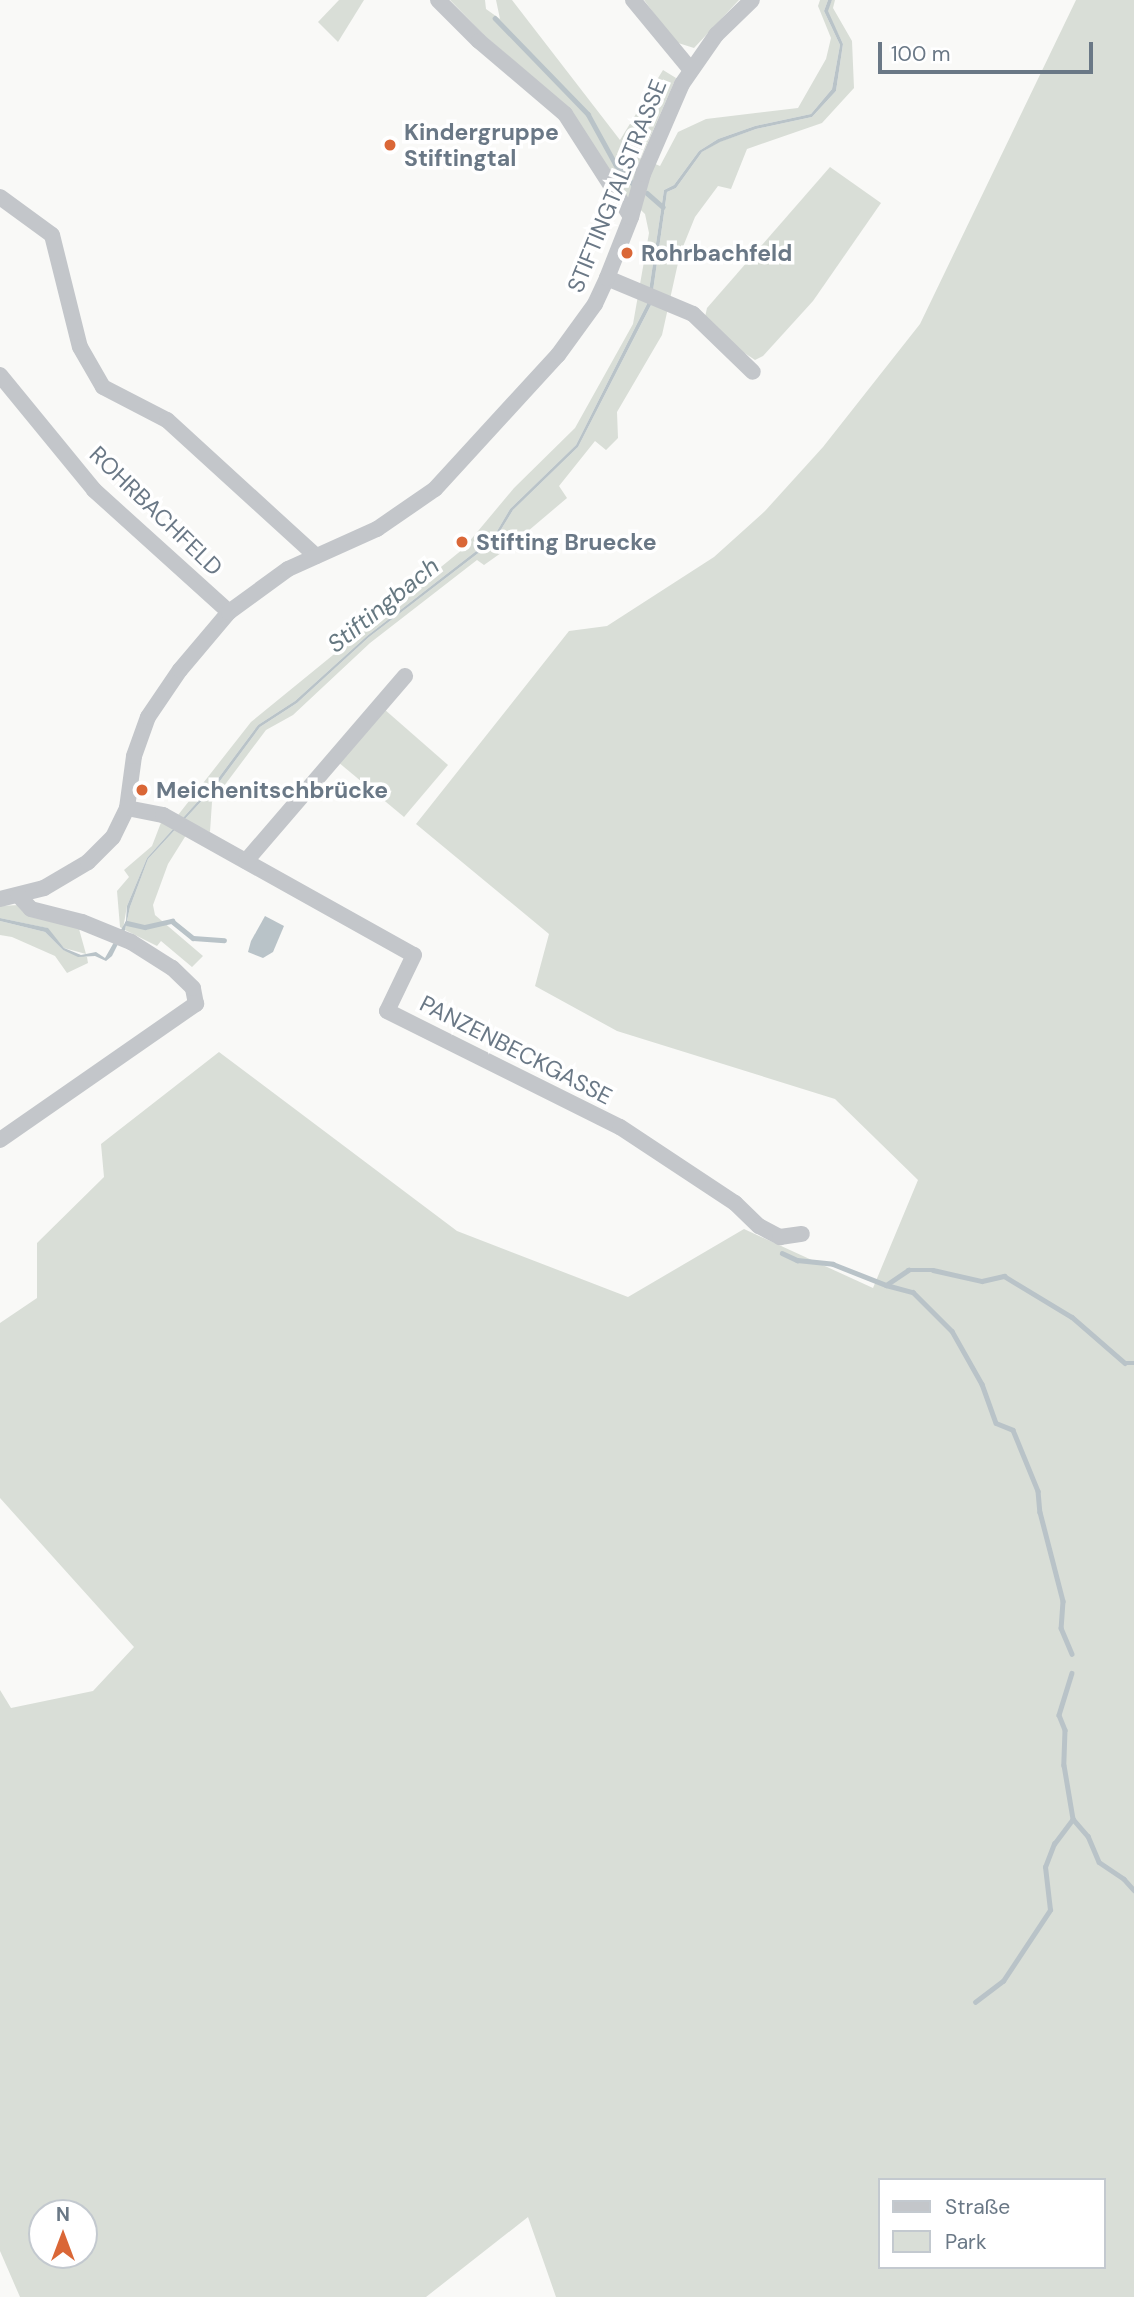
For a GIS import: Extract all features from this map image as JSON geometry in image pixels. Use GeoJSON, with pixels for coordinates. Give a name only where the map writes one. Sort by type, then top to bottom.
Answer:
{"type":"FeatureCollection","features":[{"type":"Feature","properties":{"kind":"street"},"geometry":{"type":"LineString","coordinates":[[438,0],[479,41],[565,114],[631,217]]}},
{"type":"Feature","properties":{"kind":"street","name":"STIFTINGTALSTRASSE"},"geometry":{"type":"LineString","coordinates":[[633,0],[691,69]]}},
{"type":"Feature","properties":{"kind":"street","name":"STIFTINGTALSTRASSE"},"geometry":{"type":"LineString","coordinates":[[0,899],[19,896],[44,887],[88,862],[113,837],[127,807],[138,740],[157,699],[229,612],[264,584],[316,556],[377,529],[435,489],[558,355],[588,314],[607,278],[631,217],[643,174],[691,69],[716,35],[752,0]]}},
{"type":"Feature","properties":{"kind":"street"},"geometry":{"type":"LineString","coordinates":[[0,197],[52,235],[80,347],[103,387],[167,420],[316,556]]}},
{"type":"Feature","properties":{"kind":"street"},"geometry":{"type":"LineString","coordinates":[[607,278],[692,314],[753,372]]}},
{"type":"Feature","properties":{"kind":"street","name":"ROHRBACHFELD"},"geometry":{"type":"LineString","coordinates":[[0,375],[94,490],[229,612]]}},
{"type":"Feature","properties":{"kind":"street"},"geometry":{"type":"LineString","coordinates":[[246,861],[405,677]]}},
{"type":"Feature","properties":{"kind":"street","name":"PANZENBECKGASSE"},"geometry":{"type":"LineString","coordinates":[[127,807],[163,816],[192,830],[414,955],[387,1011],[620,1127],[735,1203],[759,1226],[780,1237],[802,1234]]}},
{"type":"Feature","properties":{"kind":"street"},"geometry":{"type":"LineString","coordinates":[[0,1140],[196,1004],[193,988],[172,968],[131,942],[31,909],[19,896]]}},
{"type":"Feature","properties":{"kind":"green space"},"geometry":{"type":"Polygon","coordinates":[[[339,0],[364,0],[338,42],[318,22],[339,0]]]}},
{"type":"Feature","properties":{"kind":"green space"},"geometry":{"type":"Polygon","coordinates":[[[450,0],[485,0],[486,9],[500,19],[496,0],[512,0],[620,140],[663,70],[676,78],[641,158],[660,166],[678,132],[706,119],[798,108],[826,59],[831,38],[818,6],[820,0],[828,0],[824,11],[840,45],[832,89],[811,114],[755,126],[718,139],[699,151],[674,185],[664,190],[647,304],[576,445],[510,509],[493,538],[367,636],[295,701],[258,725],[217,780],[147,858],[127,906],[123,929],[120,927],[117,891],[129,877],[124,870],[152,846],[162,820],[171,824],[251,722],[463,549],[514,488],[575,428],[633,324],[649,233],[645,214],[618,188],[571,110],[485,36],[450,0]]]}},
{"type":"Feature","properties":{"kind":"green space"},"geometry":{"type":"Polygon","coordinates":[[[644,0],[739,0],[694,48],[675,42],[644,0]]]}},
{"type":"Feature","properties":{"kind":"green space"},"geometry":{"type":"Polygon","coordinates":[[[832,0],[835,0],[833,8],[852,41],[854,88],[822,123],[747,149],[731,189],[718,186],[695,217],[680,254],[662,335],[617,412],[618,438],[606,450],[595,441],[559,486],[567,498],[508,548],[484,565],[477,560],[370,643],[293,715],[266,730],[212,802],[210,832],[193,824],[168,864],[153,905],[155,915],[203,956],[192,967],[161,941],[157,946],[125,930],[130,907],[148,859],[220,781],[260,727],[297,703],[369,637],[494,541],[513,510],[578,447],[651,305],[667,192],[676,188],[702,152],[719,142],[756,129],[812,117],[836,91],[843,44],[827,11],[832,0]]]}},
{"type":"Feature","properties":{"kind":"green space"},"geometry":{"type":"Polygon","coordinates":[[[1076,0],[1134,0],[1134,2297],[556,2297],[528,2217],[426,2297],[20,2297],[0,2251],[0,1690],[11,1708],[93,1691],[134,1647],[0,1498],[0,1323],[37,1298],[37,1243],[104,1177],[101,1144],[219,1052],[457,1231],[628,1297],[744,1229],[873,1288],[918,1180],[835,1099],[617,1031],[535,986],[549,934],[416,824],[569,631],[607,626],[714,557],[765,511],[823,447],[920,324],[1076,0]]]}},
{"type":"Feature","properties":{"kind":"green space"},"geometry":{"type":"Polygon","coordinates":[[[830,167],[881,203],[813,301],[763,356],[755,360],[734,346],[705,317],[707,308],[830,167]]]}},
{"type":"Feature","properties":{"kind":"green space"},"geometry":{"type":"Polygon","coordinates":[[[384,709],[448,765],[404,817],[338,762],[384,709]]]}},
{"type":"Feature","properties":{"kind":"green space"},"geometry":{"type":"Polygon","coordinates":[[[19,905],[79,929],[86,954],[64,948],[47,928],[0,918],[0,906],[19,905]]]}},
{"type":"Feature","properties":{"kind":"green space"},"geometry":{"type":"Polygon","coordinates":[[[0,921],[45,932],[63,950],[87,957],[88,963],[67,973],[55,956],[12,937],[0,935],[0,921]]]}},
{"type":"Feature","properties":{"kind":"shaded area","name":"Stiftingbach"},"geometry":{"type":"Polygon","coordinates":[[[828,0],[832,0],[828,11],[843,44],[836,91],[812,117],[756,129],[720,142],[702,152],[676,188],[667,192],[651,305],[578,447],[513,510],[494,541],[369,637],[297,703],[260,727],[220,781],[148,859],[130,907],[125,930],[112,956],[106,961],[95,956],[78,957],[63,950],[45,932],[0,921],[0,918],[48,928],[64,948],[81,955],[96,952],[105,958],[126,921],[127,906],[147,858],[217,780],[258,725],[295,701],[367,636],[493,538],[510,509],[576,445],[647,304],[664,190],[674,185],[699,151],[718,139],[755,126],[811,114],[832,89],[840,45],[824,11],[828,0]]]}},
{"type":"Feature","properties":{"kind":"shaded area"},"geometry":{"type":"Polygon","coordinates":[[[265,916],[284,926],[273,952],[263,958],[248,952],[265,916]]]}},
{"type":"Feature","properties":{"kind":"waterway"},"geometry":{"type":"LineString","coordinates":[[495,18],[588,114],[616,165],[633,184]]}},
{"type":"Feature","properties":{"kind":"waterway"},"geometry":{"type":"LineString","coordinates":[[647,193],[663,207]]}},
{"type":"Feature","properties":{"kind":"waterway"},"geometry":{"type":"LineString","coordinates":[[127,923],[145,927],[172,921],[193,938],[224,940]]}},
{"type":"Feature","properties":{"kind":"waterway"},"geometry":{"type":"LineString","coordinates":[[782,1253],[797,1260],[833,1264],[886,1285],[908,1270],[933,1270],[982,1281],[1004,1276],[1072,1317],[1125,1363],[1134,1363]]}},
{"type":"Feature","properties":{"kind":"waterway"},"geometry":{"type":"LineString","coordinates":[[886,1285],[913,1292],[952,1331],[982,1384],[996,1423],[1013,1430],[1038,1491],[1040,1512],[1063,1601],[1061,1628],[1072,1654]]}},
{"type":"Feature","properties":{"kind":"waterway"},"geometry":{"type":"LineString","coordinates":[[1072,1673],[1059,1715],[1065,1730],[1064,1765],[1073,1819],[1088,1836],[1099,1862],[1124,1879],[1134,1890]]}},
{"type":"Feature","properties":{"kind":"waterway"},"geometry":{"type":"LineString","coordinates":[[975,2002],[1003,1981],[1050,1910],[1045,1867],[1054,1844],[1073,1819]]}},
{"type":"Feature","properties":{"kind":"place","name":"Kindergruppe Stiftingtal"},"geometry":{"type":"Point","coordinates":[390,145]}},
{"type":"Feature","properties":{"kind":"place","name":"Rohrbachfeld"},"geometry":{"type":"Point","coordinates":[627,253]}},
{"type":"Feature","properties":{"kind":"place","name":"Stifting Bruecke"},"geometry":{"type":"Point","coordinates":[462,542]}},
{"type":"Feature","properties":{"kind":"place","name":"Meichenitschbrücke"},"geometry":{"type":"Point","coordinates":[142,790]}}]}
